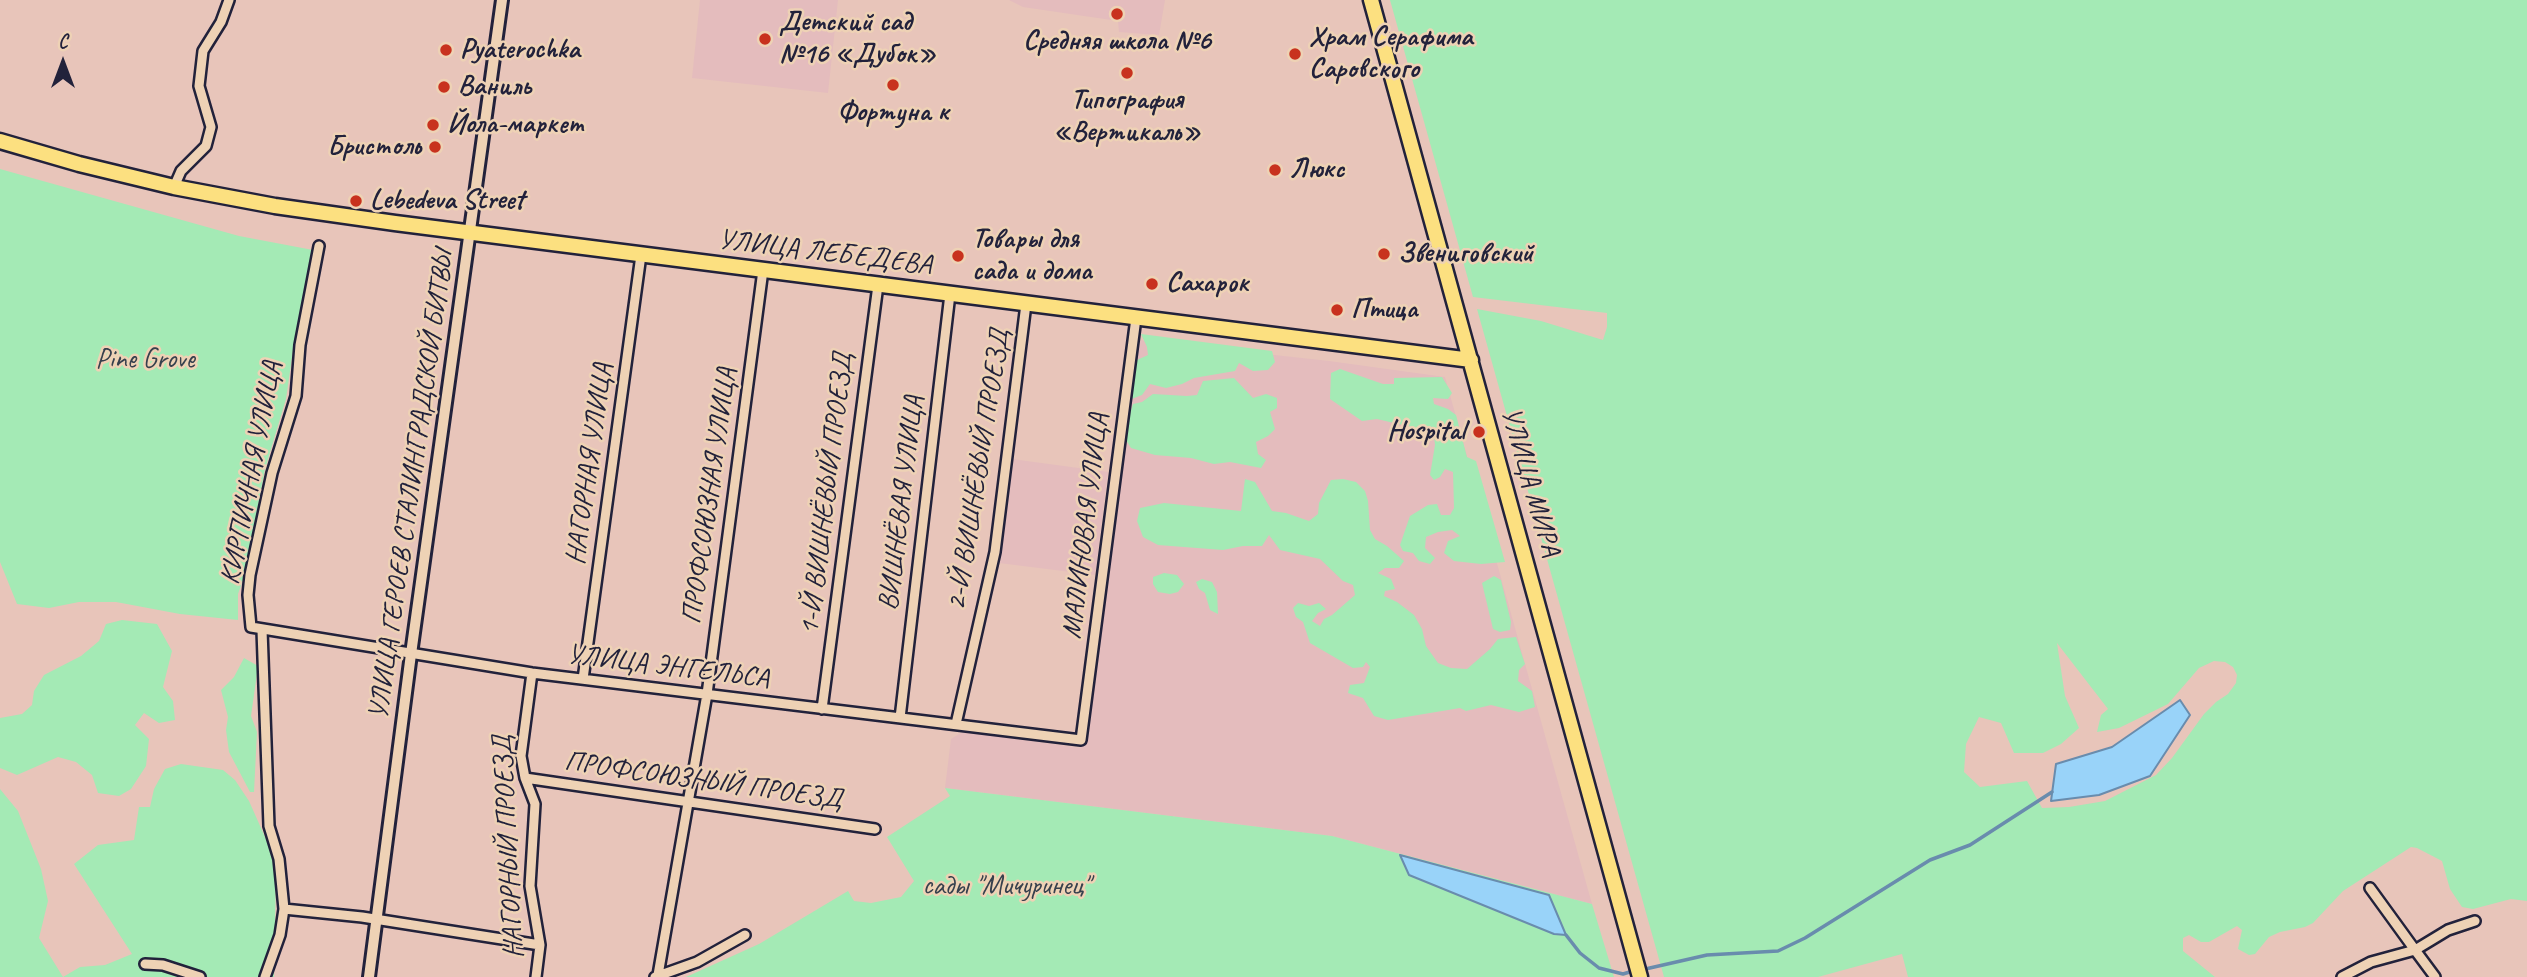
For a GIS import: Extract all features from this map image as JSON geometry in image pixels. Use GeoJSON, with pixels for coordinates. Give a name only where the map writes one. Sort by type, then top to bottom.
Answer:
{"type":"FeatureCollection","features":[{"type":"Feature","properties":{"kind":"main road","name":"УЛИЦА МИРА"},"geometry":{"type":"LineString","coordinates":[[1371,0],[1640,977]]}},
{"type":"Feature","properties":{"kind":"main road","name":"УЛИЦА ЛЕБЕДЕВА"},"geometry":{"type":"LineString","coordinates":[[0,141],[174,187],[275,206],[1471,360]]}},
{"type":"Feature","properties":{"kind":"street"},"geometry":{"type":"LineString","coordinates":[[174,187],[181,170],[206,146],[211,127],[198,86],[203,51],[221,22],[229,0]]}},
{"type":"Feature","properties":{"kind":"street","name":"УЛИЦА ГЕРОЕВ СТАЛИНГРАДСКОЙ БИТВЫ"},"geometry":{"type":"LineString","coordinates":[[369,977],[502,0]]}},
{"type":"Feature","properties":{"kind":"street","name":"КИРПИЧНАЯ УЛИЦА"},"geometry":{"type":"LineString","coordinates":[[251,627],[248,595],[250,575],[272,473],[296,396],[300,345],[319,246]]}},
{"type":"Feature","properties":{"kind":"street","name":"НАГОРНАЯ УЛИЦА"},"geometry":{"type":"LineString","coordinates":[[583,679],[641,254]]}},
{"type":"Feature","properties":{"kind":"street","name":"ПРОФСОЮЗНАЯ УЛИЦА"},"geometry":{"type":"LineString","coordinates":[[657,976],[690,803],[707,694],[763,270]]}},
{"type":"Feature","properties":{"kind":"street","name":"1-Й ВИШНЁВЫЙ ПРОЕЗД"},"geometry":{"type":"LineString","coordinates":[[822,709],[877,285]]}},
{"type":"Feature","properties":{"kind":"street","name":"ВИШНЁВАЯ УЛИЦА"},"geometry":{"type":"LineString","coordinates":[[900,718],[950,294]]}},
{"type":"Feature","properties":{"kind":"street","name":"2-Й ВИШНЁВЫЙ ПРОЕЗД"},"geometry":{"type":"LineString","coordinates":[[956,724],[995,552],[1026,304]]}},
{"type":"Feature","properties":{"kind":"street","name":"МАЛИНОВАЯ УЛИЦА"},"geometry":{"type":"LineString","coordinates":[[1080,740],[1136,318]]}},
{"type":"Feature","properties":{"kind":"street","name":"УЛИЦА ЭНГЕЛЬСА"},"geometry":{"type":"LineString","coordinates":[[251,627],[532,673],[1080,740]]}},
{"type":"Feature","properties":{"kind":"street"},"geometry":{"type":"LineString","coordinates":[[262,630],[269,826],[279,859],[284,909],[280,935],[265,977]]}},
{"type":"Feature","properties":{"kind":"street","name":"НАГОРНЫЙ ПРОЕЗД"},"geometry":{"type":"LineString","coordinates":[[532,673],[521,756],[525,778],[535,804],[530,886],[540,945],[536,977]]}},
{"type":"Feature","properties":{"kind":"street","name":"ПРОФСОЮЗНЫЙ ПРОЕЗД"},"geometry":{"type":"LineString","coordinates":[[525,778],[875,829]]}},
{"type":"Feature","properties":{"kind":"street"},"geometry":{"type":"LineString","coordinates":[[2370,888],[2435,977]]}},
{"type":"Feature","properties":{"kind":"street"},"geometry":{"type":"LineString","coordinates":[[284,909],[375,918],[540,945]]}},
{"type":"Feature","properties":{"kind":"street"},"geometry":{"type":"LineString","coordinates":[[2342,977],[2371,962],[2415,950],[2448,930],[2475,921]]}},
{"type":"Feature","properties":{"kind":"street"},"geometry":{"type":"LineString","coordinates":[[657,976],[697,962],[745,935]]}},
{"type":"Feature","properties":{"kind":"street"},"geometry":{"type":"LineString","coordinates":[[145,964],[173,968],[200,977]]}},
{"type":"Feature","properties":{"kind":"shaded area","name":"Детский сад №16 «Дубок»"},"geometry":{"type":"Polygon","coordinates":[[[700,0],[838,0],[828,93],[692,78],[700,0]]]}},
{"type":"Feature","properties":{"kind":"shaded area","name":"Средняя школа №6"},"geometry":{"type":"Polygon","coordinates":[[[1009,0],[1165,0],[1159,35],[1119,32],[1118,21],[1023,7],[1009,0]]]}},
{"type":"Feature","properties":{"kind":"shaded area"},"geometry":{"type":"Polygon","coordinates":[[[1139,340],[1445,377],[1592,904],[1332,836],[945,788],[951,739],[964,731],[1080,748],[1086,701],[1092,701],[1097,643],[1139,340]]]}},
{"type":"Feature","properties":{"kind":"shaded area"},"geometry":{"type":"Polygon","coordinates":[[[1012,459],[1108,472],[1095,575],[999,563],[1012,459]]]}},
{"type":"Feature","properties":{"kind":"green space"},"geometry":{"type":"Polygon","coordinates":[[[1390,0],[2527,0],[2527,901],[2511,899],[2473,909],[2462,907],[2450,889],[2442,861],[2411,847],[2343,891],[2313,923],[2269,937],[2255,954],[2249,955],[2238,949],[2242,930],[2237,926],[2209,942],[2201,942],[2189,935],[2183,938],[2183,951],[2215,977],[1908,977],[1902,954],[1818,977],[1664,977],[1477,309],[1541,321],[1603,340],[1607,313],[1473,297],[1390,0]],[[2057,643],[2065,696],[2079,728],[2061,744],[2043,753],[2014,753],[2001,723],[1979,717],[1966,744],[1964,772],[1980,787],[2027,781],[2042,808],[2105,801],[2156,775],[2204,714],[2228,694],[2236,683],[2237,675],[2233,667],[2225,662],[2214,661],[2199,668],[2168,704],[2119,728],[2097,732],[2101,715],[2108,709],[2057,643]]]}},
{"type":"Feature","properties":{"kind":"green space","name":"Pine Grove"},"geometry":{"type":"Polygon","coordinates":[[[0,169],[239,236],[313,250],[295,337],[286,399],[265,469],[245,574],[238,594],[238,620],[180,614],[116,602],[79,602],[49,608],[17,604],[0,562],[0,169]]]}},
{"type":"Feature","properties":{"kind":"green space"},"geometry":{"type":"Polygon","coordinates":[[[1141,334],[1272,351],[1275,362],[1268,370],[1253,371],[1239,363],[1235,371],[1194,378],[1166,388],[1150,384],[1142,395],[1129,400],[1132,373],[1137,360],[1148,355],[1141,334]]]}},
{"type":"Feature","properties":{"kind":"green space"},"geometry":{"type":"Polygon","coordinates":[[[1340,369],[1383,384],[1394,384],[1394,378],[1442,377],[1452,393],[1448,399],[1433,398],[1434,404],[1456,415],[1467,457],[1476,461],[1505,562],[1481,564],[1454,561],[1444,553],[1448,541],[1460,536],[1452,530],[1426,537],[1425,548],[1435,558],[1430,564],[1419,561],[1413,553],[1403,551],[1400,545],[1410,516],[1428,505],[1437,504],[1441,515],[1450,515],[1454,508],[1453,472],[1445,469],[1440,477],[1434,480],[1430,475],[1435,445],[1434,436],[1428,431],[1377,419],[1362,421],[1330,399],[1331,373],[1340,369]]]}},
{"type":"Feature","properties":{"kind":"green space"},"geometry":{"type":"Polygon","coordinates":[[[1234,378],[1253,398],[1266,394],[1277,398],[1277,408],[1270,412],[1275,429],[1256,442],[1258,454],[1266,460],[1261,468],[1230,462],[1214,464],[1191,458],[1155,455],[1131,448],[1126,440],[1133,404],[1142,402],[1153,394],[1197,395],[1203,381],[1234,378]]]}},
{"type":"Feature","properties":{"kind":"green space"},"geometry":{"type":"Polygon","coordinates":[[[1245,479],[1255,482],[1272,511],[1309,521],[1318,514],[1319,503],[1331,480],[1356,482],[1365,491],[1370,530],[1375,539],[1404,561],[1399,568],[1385,568],[1378,573],[1391,579],[1395,589],[1385,591],[1384,596],[1414,615],[1422,629],[1426,646],[1438,663],[1451,668],[1467,669],[1498,639],[1516,637],[1525,664],[1519,670],[1518,681],[1532,691],[1535,707],[1519,712],[1491,705],[1466,711],[1460,708],[1388,720],[1374,716],[1363,698],[1348,693],[1350,685],[1364,683],[1370,667],[1366,662],[1363,667],[1353,668],[1310,643],[1303,622],[1296,617],[1293,608],[1298,603],[1309,606],[1319,603],[1326,609],[1318,613],[1312,621],[1320,626],[1324,619],[1355,595],[1353,585],[1343,581],[1320,559],[1280,550],[1269,535],[1262,546],[1223,550],[1158,545],[1143,537],[1137,521],[1140,508],[1164,503],[1241,511],[1245,479]]]}},
{"type":"Feature","properties":{"kind":"green space"},"geometry":{"type":"Polygon","coordinates":[[[1164,573],[1177,575],[1184,584],[1178,592],[1158,592],[1153,584],[1153,577],[1164,573]]]}},
{"type":"Feature","properties":{"kind":"green space"},"geometry":{"type":"Polygon","coordinates":[[[1494,576],[1501,580],[1511,622],[1510,630],[1500,632],[1493,629],[1482,583],[1494,576]]]}},
{"type":"Feature","properties":{"kind":"green space"},"geometry":{"type":"Polygon","coordinates":[[[1202,579],[1212,582],[1217,592],[1218,614],[1210,610],[1205,593],[1199,589],[1196,582],[1202,579]]]}},
{"type":"Feature","properties":{"kind":"green space"},"geometry":{"type":"Polygon","coordinates":[[[122,620],[157,624],[172,651],[163,687],[173,701],[175,720],[159,723],[144,713],[135,725],[149,739],[146,766],[131,789],[119,796],[98,793],[92,775],[76,762],[58,757],[17,775],[0,768],[0,718],[22,714],[32,705],[34,691],[44,675],[81,656],[99,641],[106,624],[122,620]]]}},
{"type":"Feature","properties":{"kind":"green space"},"geometry":{"type":"Polygon","coordinates":[[[244,658],[258,666],[251,716],[257,732],[254,792],[250,792],[229,752],[226,730],[228,717],[221,690],[234,677],[244,658]]]}},
{"type":"Feature","properties":{"kind":"green space"},"geometry":{"type":"Polygon","coordinates":[[[181,764],[223,770],[235,780],[249,801],[269,846],[276,874],[274,977],[63,977],[80,967],[105,965],[132,954],[74,864],[98,845],[134,840],[139,807],[150,807],[154,789],[165,769],[181,764]]]}},
{"type":"Feature","properties":{"kind":"green space","name":"сады \"Мичуринец\""},"geometry":{"type":"Polygon","coordinates":[[[945,788],[1332,836],[1592,904],[1614,977],[686,977],[759,944],[848,891],[854,901],[871,903],[901,897],[914,881],[887,837],[950,796],[945,788]]]}},
{"type":"Feature","properties":{"kind":"green space"},"geometry":{"type":"Polygon","coordinates":[[[0,789],[18,811],[41,869],[48,901],[39,938],[63,977],[0,977],[0,789]]]}},
{"type":"Feature","properties":{"kind":"water"},"geometry":{"type":"Polygon","coordinates":[[[2180,700],[2190,715],[2150,776],[2099,795],[2051,801],[2056,764],[2112,747],[2180,700]]]}},
{"type":"Feature","properties":{"kind":"water"},"geometry":{"type":"Polygon","coordinates":[[[1400,855],[1549,895],[1566,935],[1554,934],[1409,875],[1400,855]]]}},
{"type":"Feature","properties":{"kind":"waterway"},"geometry":{"type":"LineString","coordinates":[[1641,970],[1707,955],[1778,951],[1805,938],[1930,860],[1970,845],[2052,792]]}},
{"type":"Feature","properties":{"kind":"waterway"},"geometry":{"type":"LineString","coordinates":[[1566,935],[1580,953],[1599,968],[1623,974],[1633,971]]}},
{"type":"Feature","properties":{"kind":"place","name":"Средняя школа №6"},"geometry":{"type":"Point","coordinates":[1117,14]}},
{"type":"Feature","properties":{"kind":"place","name":"Детский сад №16 «Дубок»"},"geometry":{"type":"Point","coordinates":[765,39]}},
{"type":"Feature","properties":{"kind":"place","name":"Pyaterochka"},"geometry":{"type":"Point","coordinates":[446,50]}},
{"type":"Feature","properties":{"kind":"place","name":"Храм Серафима Саровского"},"geometry":{"type":"Point","coordinates":[1295,54]}},
{"type":"Feature","properties":{"kind":"place","name":"Типография «Вертикаль»"},"geometry":{"type":"Point","coordinates":[1127,73]}},
{"type":"Feature","properties":{"kind":"place","name":"Фортуна к"},"geometry":{"type":"Point","coordinates":[893,85]}},
{"type":"Feature","properties":{"kind":"place","name":"Ваниль"},"geometry":{"type":"Point","coordinates":[444,87]}},
{"type":"Feature","properties":{"kind":"place","name":"Йола-маркет"},"geometry":{"type":"Point","coordinates":[433,125]}},
{"type":"Feature","properties":{"kind":"place","name":"Бристоль"},"geometry":{"type":"Point","coordinates":[435,147]}},
{"type":"Feature","properties":{"kind":"place","name":"Люкс"},"geometry":{"type":"Point","coordinates":[1275,170]}},
{"type":"Feature","properties":{"kind":"place","name":"Lebedeva Street"},"geometry":{"type":"Point","coordinates":[356,201]}},
{"type":"Feature","properties":{"kind":"place","name":"Звениговский"},"geometry":{"type":"Point","coordinates":[1384,254]}},
{"type":"Feature","properties":{"kind":"place","name":"Товары для сада и дома"},"geometry":{"type":"Point","coordinates":[958,256]}},
{"type":"Feature","properties":{"kind":"place","name":"Сахарок"},"geometry":{"type":"Point","coordinates":[1152,284]}},
{"type":"Feature","properties":{"kind":"place","name":"Птица"},"geometry":{"type":"Point","coordinates":[1337,310]}},
{"type":"Feature","properties":{"kind":"place","name":"Hospital"},"geometry":{"type":"Point","coordinates":[1479,432]}}]}
